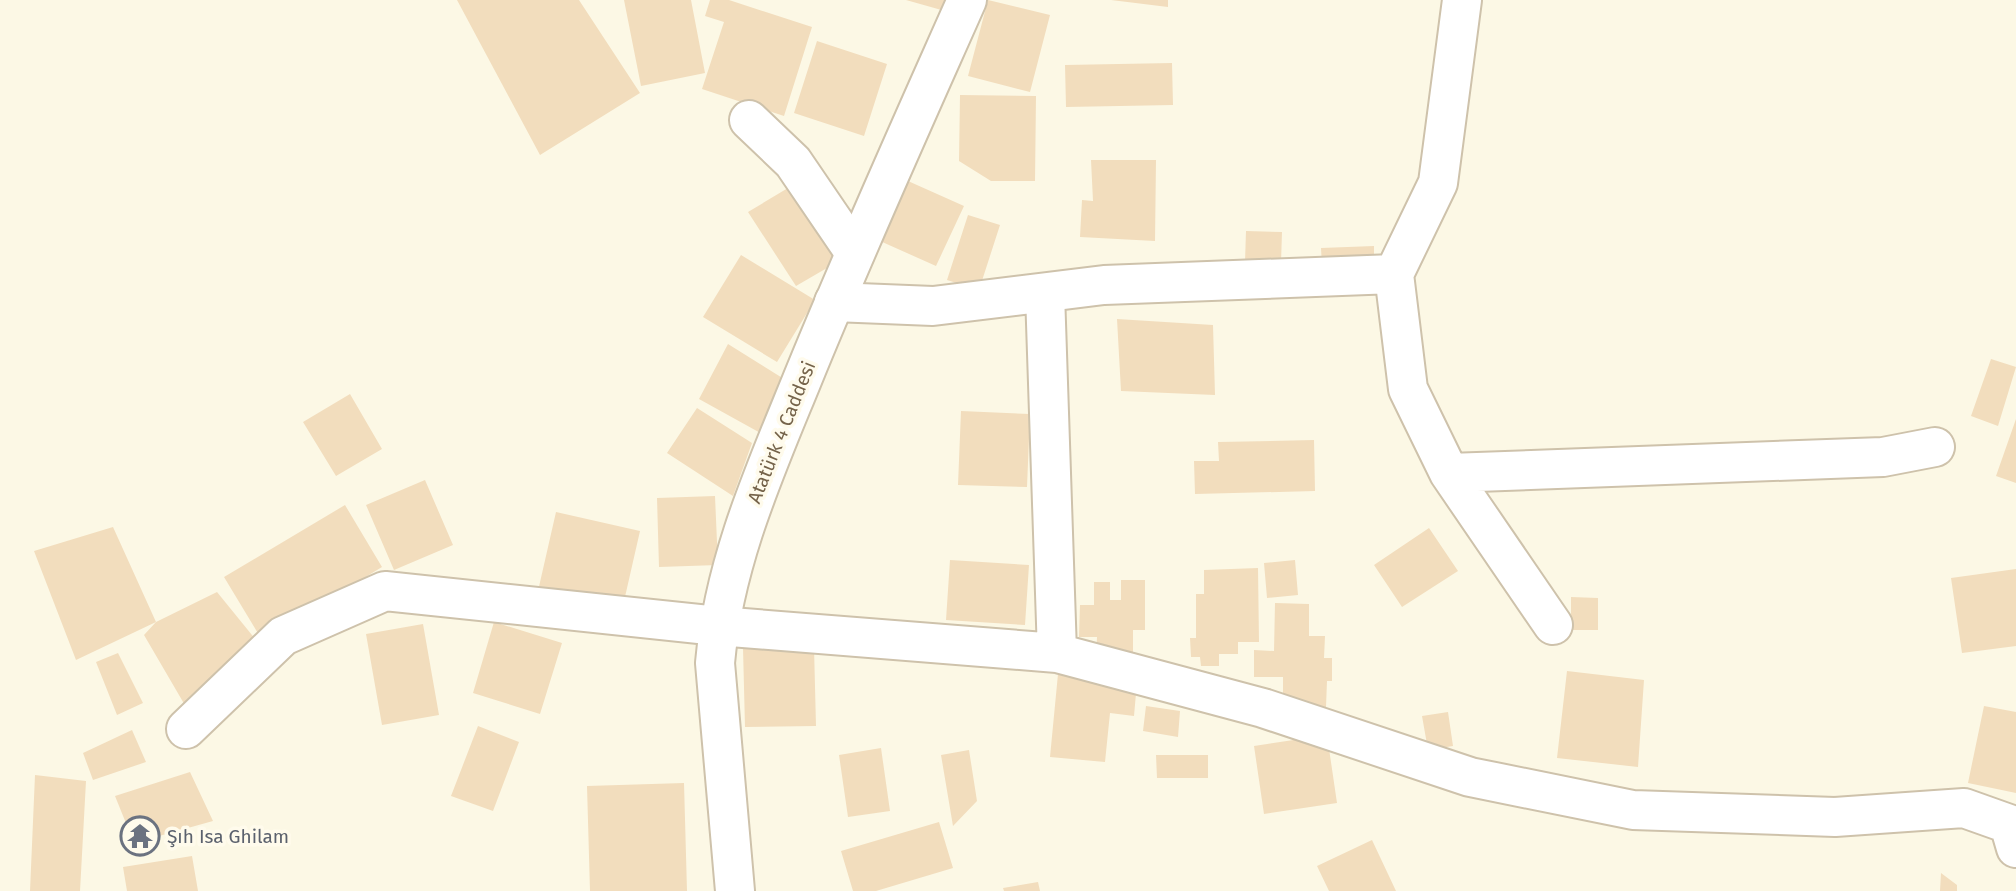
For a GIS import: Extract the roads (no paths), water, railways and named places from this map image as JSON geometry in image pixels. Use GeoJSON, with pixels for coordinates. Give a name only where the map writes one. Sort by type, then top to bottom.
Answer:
{"type":"FeatureCollection","features":[{"type":"Feature","properties":{"kind":"street","name":"Atatürk 4 Caddesi"},"geometry":{"type":"LineString","coordinates":[[735,891],[716,702],[715,663],[718,626],[744,522],[834,302],[967,0]]}},
{"type":"Feature","properties":{"kind":"street"},"geometry":{"type":"LineString","coordinates":[[1462,0],[1438,183],[1394,274],[1408,389],[1449,473],[1553,625]]}},
{"type":"Feature","properties":{"kind":"street"},"geometry":{"type":"LineString","coordinates":[[749,120],[793,162],[855,253]]}},
{"type":"Feature","properties":{"kind":"street"},"geometry":{"type":"LineString","coordinates":[[834,302],[933,306],[1104,285],[1394,274]]}},
{"type":"Feature","properties":{"kind":"street"},"geometry":{"type":"LineString","coordinates":[[1045,293],[1057,653]]}},
{"type":"Feature","properties":{"kind":"street"},"geometry":{"type":"LineString","coordinates":[[1449,473],[1883,457],[1935,447]]}},
{"type":"Feature","properties":{"kind":"street"},"geometry":{"type":"LineString","coordinates":[[186,729],[283,636],[385,591],[718,626],[1057,653],[1263,708],[1469,777],[1633,810],[1835,817],[1964,808],[2014,828]]}},
{"type":"Feature","properties":{"kind":"place","name":"Şıh Isa Ghilam"},"geometry":{"type":"Point","coordinates":[140,836]}}]}
